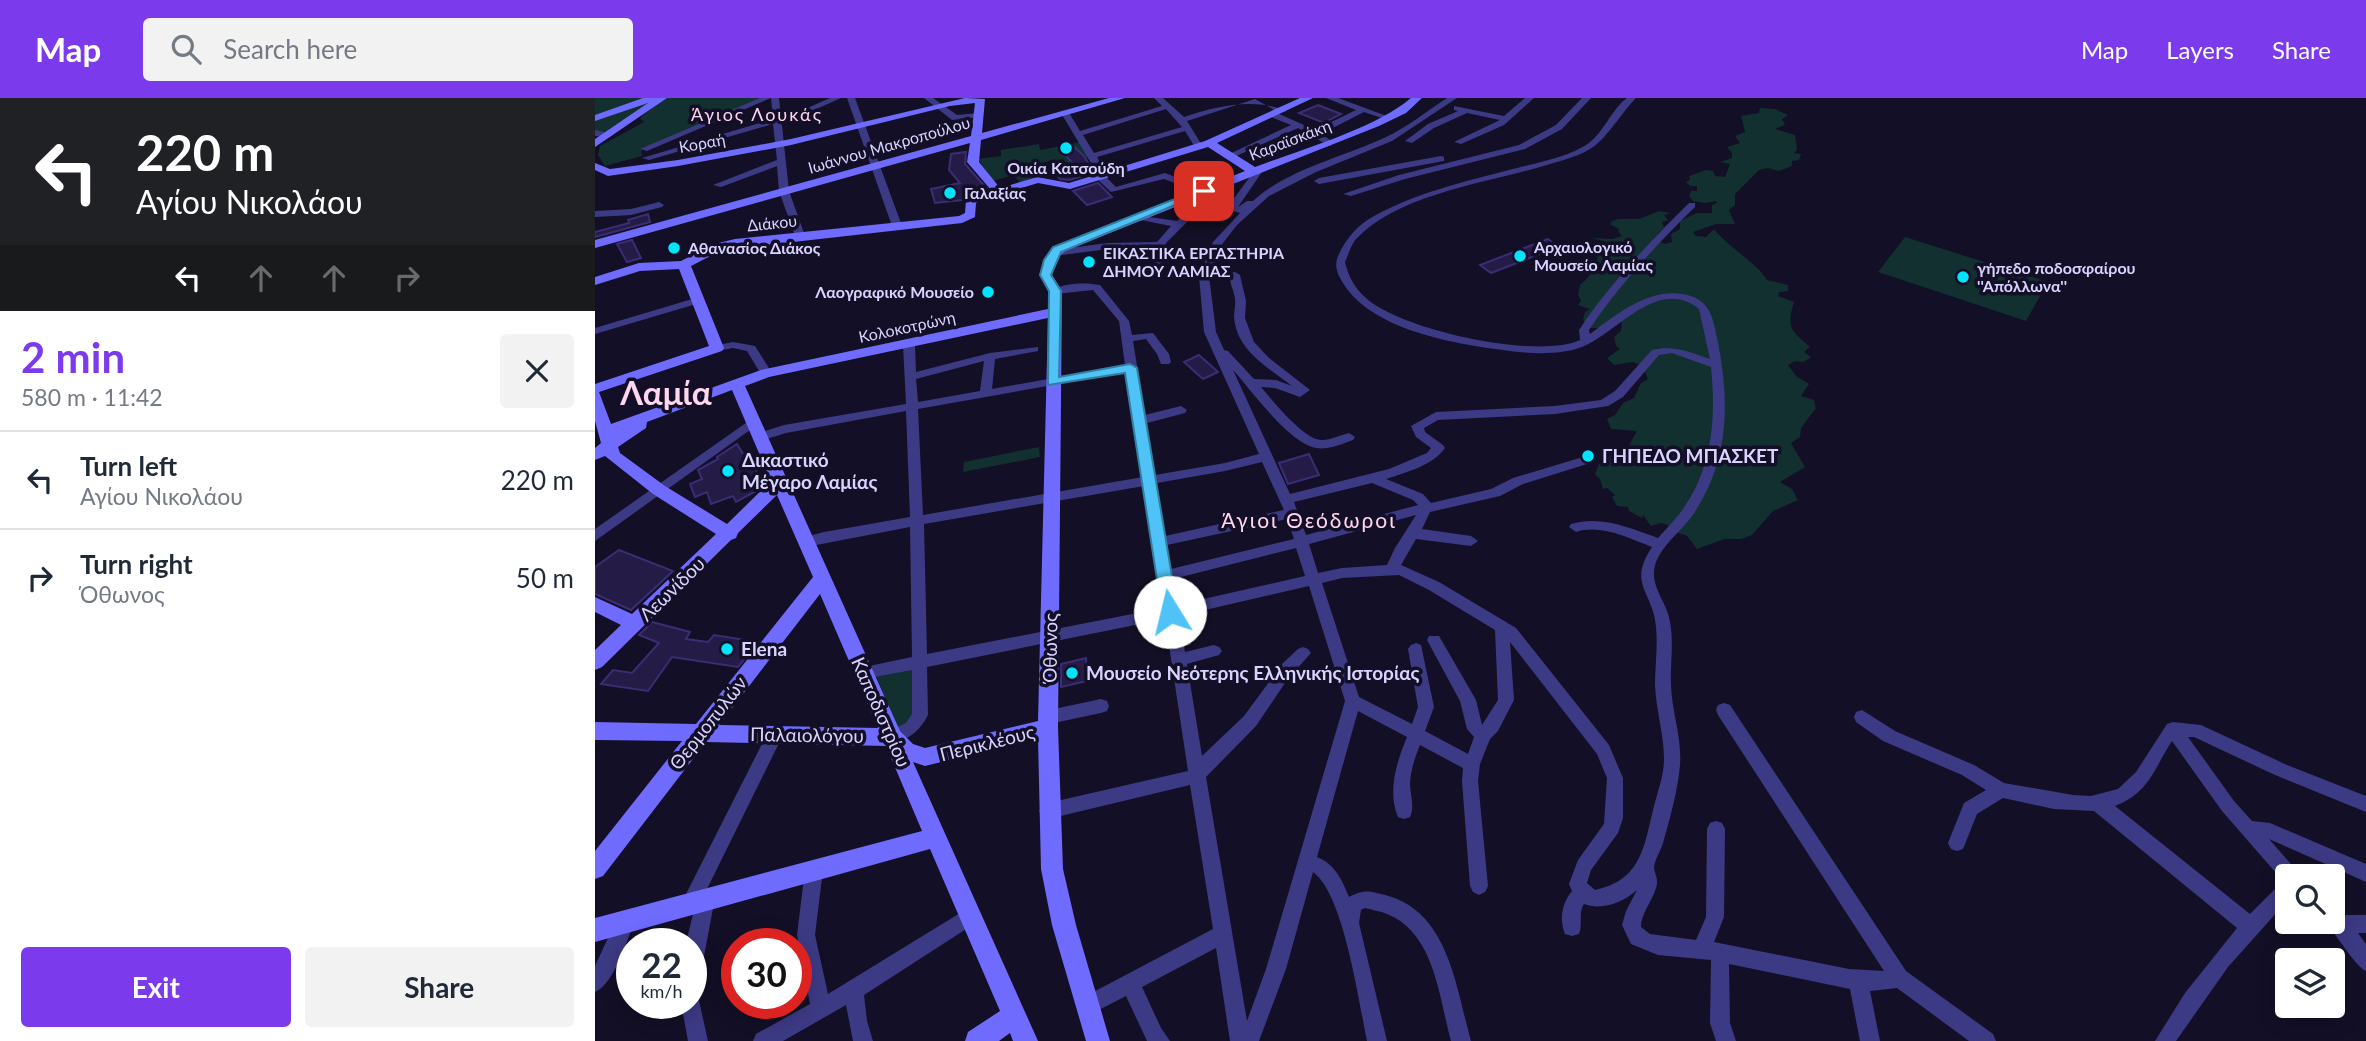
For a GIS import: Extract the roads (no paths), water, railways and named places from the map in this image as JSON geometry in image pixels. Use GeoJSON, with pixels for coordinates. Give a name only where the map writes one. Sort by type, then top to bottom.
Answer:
{"type":"FeatureCollection","features":[{"type":"Feature","properties":{"kind":"main road"},"geometry":{"type":"LineString","coordinates":[[595,118],[653,98]]}},
{"type":"Feature","properties":{"kind":"main road"},"geometry":{"type":"LineString","coordinates":[[599,139],[662,98]]}},
{"type":"Feature","properties":{"kind":"main road"},"geometry":{"type":"LineString","coordinates":[[980,99],[973,162],[999,192],[1041,180],[1056,187],[1204,145],[1308,98]]}},
{"type":"Feature","properties":{"kind":"main road","name":"Καραϊσκάκη"},"geometry":{"type":"LineString","coordinates":[[1054,253],[1139,216],[1388,118],[1417,98]]}},
{"type":"Feature","properties":{"kind":"main road","name":"Κοραή"},"geometry":{"type":"LineString","coordinates":[[595,166],[604,173],[617,173],[781,144],[940,105],[980,99]]}},
{"type":"Feature","properties":{"kind":"main road","name":"Ιωάννου Μακροπούλου"},"geometry":{"type":"LineString","coordinates":[[595,244],[1115,99]]}},
{"type":"Feature","properties":{"kind":"main road"},"geometry":{"type":"LineString","coordinates":[[1204,145],[1256,170]]}},
{"type":"Feature","properties":{"kind":"main road","name":"Διάκου"},"geometry":{"type":"LineString","coordinates":[[595,281],[639,267],[684,265],[728,244],[958,219],[971,214],[971,201],[999,192]]}},
{"type":"Feature","properties":{"kind":"main road","name":"Όθωνος"},"geometry":{"type":"LineString","coordinates":[[1054,253],[1046,275],[1055,291],[1048,811],[1052,869],[1064,925],[1098,1041]]}},
{"type":"Feature","properties":{"kind":"main road"},"geometry":{"type":"LineString","coordinates":[[595,389],[717,348],[684,265]]}},
{"type":"Feature","properties":{"kind":"main road","name":"Κολοκοτρώνη"},"geometry":{"type":"LineString","coordinates":[[601,442],[661,410],[766,373],[909,345],[1055,312]]}},
{"type":"Feature","properties":{"kind":"main road","name":"Καποδιστρίου"},"geometry":{"type":"LineString","coordinates":[[736,383],[1026,1041]]}},
{"type":"Feature","properties":{"kind":"main road"},"geometry":{"type":"LineString","coordinates":[[595,396],[601,442],[614,456],[659,490],[730,534]]}},
{"type":"Feature","properties":{"kind":"main road","name":"Λεωνίδου"},"geometry":{"type":"LineString","coordinates":[[595,662],[730,534],[780,482]]}},
{"type":"Feature","properties":{"kind":"main road"},"geometry":{"type":"LineString","coordinates":[[749,515],[775,507],[791,508]]}},
{"type":"Feature","properties":{"kind":"main road","name":"Θερμοπυλών"},"geometry":{"type":"LineString","coordinates":[[595,868],[822,578]]}},
{"type":"Feature","properties":{"kind":"main road"},"geometry":{"type":"LineString","coordinates":[[595,604],[635,624]]}},
{"type":"Feature","properties":{"kind":"main road","name":"Περικλέους"},"geometry":{"type":"LineString","coordinates":[[925,757],[1049,722]]}},
{"type":"Feature","properties":{"kind":"main road","name":"Παλαιολόγου"},"geometry":{"type":"LineString","coordinates":[[595,731],[892,737]]}},
{"type":"Feature","properties":{"kind":"main road"},"geometry":{"type":"LineString","coordinates":[[892,737],[906,750],[925,757],[908,773]]}},
{"type":"Feature","properties":{"kind":"main road"},"geometry":{"type":"LineString","coordinates":[[595,930],[936,837]]}},
{"type":"Feature","properties":{"kind":"main road"},"geometry":{"type":"LineString","coordinates":[[977,1041],[1015,1016]]}},
{"type":"Feature","properties":{"kind":"street"},"geometry":{"type":"LineString","coordinates":[[767,98],[645,154],[777,120]]}},
{"type":"Feature","properties":{"kind":"street"},"geometry":{"type":"LineString","coordinates":[[775,98],[784,191],[800,236]]}},
{"type":"Feature","properties":{"kind":"street"},"geometry":{"type":"LineString","coordinates":[[809,109],[837,98]]}},
{"type":"Feature","properties":{"kind":"street"},"geometry":{"type":"LineString","coordinates":[[851,98],[873,166],[897,226]]}},
{"type":"Feature","properties":{"kind":"street"},"geometry":{"type":"LineString","coordinates":[[928,98],[955,118],[979,115]]}},
{"type":"Feature","properties":{"kind":"street"},"geometry":{"type":"LineString","coordinates":[[1158,98],[1169,106],[1204,145]]}},
{"type":"Feature","properties":{"kind":"street"},"geometry":{"type":"LineString","coordinates":[[1092,156],[1251,98]]}},
{"type":"Feature","properties":{"kind":"street"},"geometry":{"type":"LineString","coordinates":[[1258,98],[1329,143]]}},
{"type":"Feature","properties":{"kind":"street"},"geometry":{"type":"LineString","coordinates":[[1331,98],[1388,118]]}},
{"type":"Feature","properties":{"kind":"street"},"geometry":{"type":"LineString","coordinates":[[1348,104],[1360,98]]}},
{"type":"Feature","properties":{"kind":"street"},"geometry":{"type":"LineString","coordinates":[[1458,142],[1507,119],[1530,98]]}},
{"type":"Feature","properties":{"kind":"street"},"geometry":{"type":"LineString","coordinates":[[1348,194],[1402,177],[1494,155],[1541,139],[1562,124],[1587,98]]}},
{"type":"Feature","properties":{"kind":"street"},"geometry":{"type":"LineString","coordinates":[[864,673],[1170,612],[1315,579],[1353,572],[1401,570],[1502,626],[1524,645],[1603,750],[1613,772],[1616,801],[1612,827],[1580,873],[1578,884],[1583,892],[1594,899],[1607,897],[1628,887],[1646,869],[1655,844],[1672,765],[1663,687],[1663,620],[1647,573],[1661,545],[1703,489],[1712,466],[1721,423],[1717,365],[1705,308],[1686,297],[1667,298],[1623,313],[1586,341],[1557,348],[1468,341],[1423,330],[1386,315],[1362,300],[1342,273],[1340,259],[1345,245],[1359,230],[1402,206],[1436,193],[1562,158],[1588,147],[1597,141],[1617,112],[1632,98]]}},
{"type":"Feature","properties":{"kind":"street"},"geometry":{"type":"LineString","coordinates":[[1256,170],[1232,208],[1239,210],[1306,173],[1389,139],[1448,101],[1507,119]]}},
{"type":"Feature","properties":{"kind":"street"},"geometry":{"type":"LineString","coordinates":[[1079,134],[1169,106]]}},
{"type":"Feature","properties":{"kind":"street"},"geometry":{"type":"LineString","coordinates":[[1409,141],[1431,126],[1472,108]]}},
{"type":"Feature","properties":{"kind":"street"},"geometry":{"type":"LineString","coordinates":[[1315,133],[1364,109]]}},
{"type":"Feature","properties":{"kind":"street"},"geometry":{"type":"LineString","coordinates":[[1065,113],[1103,173],[1101,176],[1115,191],[1165,176],[1204,191]]}},
{"type":"Feature","properties":{"kind":"street"},"geometry":{"type":"LineString","coordinates":[[1229,156],[1299,125]]}},
{"type":"Feature","properties":{"kind":"street"},"geometry":{"type":"LineString","coordinates":[[1319,181],[1410,163],[1482,153],[1494,155]]}},
{"type":"Feature","properties":{"kind":"street"},"geometry":{"type":"LineString","coordinates":[[718,185],[781,161]]}},
{"type":"Feature","properties":{"kind":"street"},"geometry":{"type":"LineString","coordinates":[[1249,1041],[1276,969],[1353,701],[1289,506],[1207,321],[1206,272],[1218,242],[1234,223],[1266,194]]}},
{"type":"Feature","properties":{"kind":"street"},"geometry":{"type":"LineString","coordinates":[[1204,214],[1236,200]]}},
{"type":"Feature","properties":{"kind":"street"},"geometry":{"type":"LineString","coordinates":[[595,214],[631,212],[659,205]]}},
{"type":"Feature","properties":{"kind":"street"},"geometry":{"type":"LineString","coordinates":[[1586,341],[1585,328],[1596,312],[1661,235],[1692,205]]}},
{"type":"Feature","properties":{"kind":"street"},"geometry":{"type":"LineString","coordinates":[[1159,264],[1156,257],[1160,245],[1189,215]]}},
{"type":"Feature","properties":{"kind":"street"},"geometry":{"type":"LineString","coordinates":[[1139,216],[1179,224]]}},
{"type":"Feature","properties":{"kind":"street"},"geometry":{"type":"LineString","coordinates":[[1054,253],[1108,246],[1160,245]]}},
{"type":"Feature","properties":{"kind":"street"},"geometry":{"type":"LineString","coordinates":[[1235,275],[1235,290],[1241,299],[1240,321],[1248,344],[1259,358],[1304,390],[1300,393],[1276,384],[1254,383]]}},
{"type":"Feature","properties":{"kind":"street"},"geometry":{"type":"LineString","coordinates":[[1055,291],[1093,286],[1124,321],[1240,1041]]}},
{"type":"Feature","properties":{"kind":"street"},"geometry":{"type":"LineString","coordinates":[[595,331],[699,300]]}},
{"type":"Feature","properties":{"kind":"street"},"geometry":{"type":"LineString","coordinates":[[1110,306],[1119,305],[1122,301]]}},
{"type":"Feature","properties":{"kind":"street"},"geometry":{"type":"LineString","coordinates":[[1126,339],[1149,335],[1161,351],[1165,362]]}},
{"type":"Feature","properties":{"kind":"street"},"geometry":{"type":"LineString","coordinates":[[1222,354],[1248,344]]}},
{"type":"Feature","properties":{"kind":"street"},"geometry":{"type":"LineString","coordinates":[[717,348],[732,345],[751,348],[766,373]]}},
{"type":"Feature","properties":{"kind":"street"},"geometry":{"type":"LineString","coordinates":[[892,737],[912,728],[920,719],[917,520],[909,345]]}},
{"type":"Feature","properties":{"kind":"street"},"geometry":{"type":"LineString","coordinates":[[910,377],[990,356],[1034,349]]}},
{"type":"Feature","properties":{"kind":"street"},"geometry":{"type":"LineString","coordinates":[[1159,542],[1289,506],[1426,460],[1438,453],[1437,446],[1417,430],[1421,422],[1428,418],[1555,410],[1604,403],[1621,392],[1652,354],[1664,350],[1686,353],[1717,365]]}},
{"type":"Feature","properties":{"kind":"street"},"geometry":{"type":"LineString","coordinates":[[1222,354],[1254,383],[1264,399],[1305,439],[1318,444],[1349,437]]}},
{"type":"Feature","properties":{"kind":"street"},"geometry":{"type":"LineString","coordinates":[[985,396],[990,356]]}},
{"type":"Feature","properties":{"kind":"street"},"geometry":{"type":"LineString","coordinates":[[595,536],[659,490],[756,429],[784,429],[985,396],[1130,368]]}},
{"type":"Feature","properties":{"kind":"street"},"geometry":{"type":"LineString","coordinates":[[1139,421],[1181,410]]}},
{"type":"Feature","properties":{"kind":"street"},"geometry":{"type":"LineString","coordinates":[[806,542],[1236,465],[1267,454]]}},
{"type":"Feature","properties":{"kind":"street"},"geometry":{"type":"LineString","coordinates":[[1164,576],[1425,508],[1495,493],[1518,481],[1583,461]]}},
{"type":"Feature","properties":{"kind":"street"},"geometry":{"type":"LineString","coordinates":[[1372,478],[1418,497],[1425,503],[1423,516],[1397,555],[1393,569]]}},
{"type":"Feature","properties":{"kind":"street"},"geometry":{"type":"LineString","coordinates":[[1493,510],[1495,493]]}},
{"type":"Feature","properties":{"kind":"street"},"geometry":{"type":"LineString","coordinates":[[1576,527],[1580,524],[1597,525],[1661,545]]}},
{"type":"Feature","properties":{"kind":"street"},"geometry":{"type":"LineString","coordinates":[[1411,533],[1471,541]]}},
{"type":"Feature","properties":{"kind":"street"},"geometry":{"type":"LineString","coordinates":[[1479,886],[1470,781],[1472,764],[1483,735],[1497,719],[1506,700],[1502,626]]}},
{"type":"Feature","properties":{"kind":"street"},"geometry":{"type":"LineString","coordinates":[[1434,640],[1468,700],[1475,729],[1483,735]]}},
{"type":"Feature","properties":{"kind":"street"},"geometry":{"type":"LineString","coordinates":[[1404,811],[1402,784],[1405,766],[1426,707],[1416,649]]}},
{"type":"Feature","properties":{"kind":"street"},"geometry":{"type":"LineString","coordinates":[[1178,660],[1214,650]]}},
{"type":"Feature","properties":{"kind":"street"},"geometry":{"type":"LineString","coordinates":[[1048,811],[1197,776],[1212,757],[1248,723],[1293,661],[1303,653]]}},
{"type":"Feature","properties":{"kind":"street"},"geometry":{"type":"LineString","coordinates":[[1353,701],[1472,764]]}},
{"type":"Feature","properties":{"kind":"street"},"geometry":{"type":"LineString","coordinates":[[1049,722],[1101,706]]}},
{"type":"Feature","properties":{"kind":"street"},"geometry":{"type":"LineString","coordinates":[[1724,710],[1899,978],[1986,1041]]}},
{"type":"Feature","properties":{"kind":"street"},"geometry":{"type":"LineString","coordinates":[[1862,717],[1889,736],[1968,770],[2001,790],[2101,805],[2113,801],[2137,784],[2163,739],[2173,729],[2187,728],[2366,804]]}},
{"type":"Feature","properties":{"kind":"street"},"geometry":{"type":"LineString","coordinates":[[2173,729],[2206,777],[2279,864]]}},
{"type":"Feature","properties":{"kind":"street"},"geometry":{"type":"LineString","coordinates":[[697,928],[699,900],[775,735]]}},
{"type":"Feature","properties":{"kind":"street"},"geometry":{"type":"LineString","coordinates":[[1957,844],[1970,809],[2001,790]]}},
{"type":"Feature","properties":{"kind":"street"},"geometry":{"type":"LineString","coordinates":[[2101,805],[2250,926]]}},
{"type":"Feature","properties":{"kind":"street"},"geometry":{"type":"LineString","coordinates":[[2247,828],[2270,831],[2366,873]]}},
{"type":"Feature","properties":{"kind":"street"},"geometry":{"type":"LineString","coordinates":[[1716,829],[1715,917],[1711,951],[1720,1023],[1729,1040]]}},
{"type":"Feature","properties":{"kind":"street"},"geometry":{"type":"LineString","coordinates":[[1308,863],[1319,867],[1328,875],[1349,925],[1377,1041]]}},
{"type":"Feature","properties":{"kind":"street"},"geometry":{"type":"LineString","coordinates":[[1646,869],[1650,885],[1631,923],[1637,938],[1653,944],[1711,951],[1858,979],[1888,982],[1899,978]]}},
{"type":"Feature","properties":{"kind":"street"},"geometry":{"type":"LineString","coordinates":[[814,870],[806,935],[821,1009]]}},
{"type":"Feature","properties":{"kind":"street"},"geometry":{"type":"LineString","coordinates":[[1572,927],[1572,905],[1583,892]]}},
{"type":"Feature","properties":{"kind":"street"},"geometry":{"type":"LineString","coordinates":[[1349,925],[1353,905],[1364,899],[1403,912],[1425,930],[1435,949],[1461,1041]]}},
{"type":"Feature","properties":{"kind":"street"},"geometry":{"type":"LineString","coordinates":[[2165,1041],[2209,976],[2275,900]]}},
{"type":"Feature","properties":{"kind":"street"},"geometry":{"type":"LineString","coordinates":[[764,1041],[854,990],[971,916]]}},
{"type":"Feature","properties":{"kind":"street"},"geometry":{"type":"LineString","coordinates":[[595,982],[606,967],[626,920]]}},
{"type":"Feature","properties":{"kind":"street"},"geometry":{"type":"LineString","coordinates":[[2345,922],[2366,925]]}},
{"type":"Feature","properties":{"kind":"street"},"geometry":{"type":"LineString","coordinates":[[2345,933],[2366,962]]}},
{"type":"Feature","properties":{"kind":"street"},"geometry":{"type":"LineString","coordinates":[[1089,1005],[1223,934]]}},
{"type":"Feature","properties":{"kind":"street"},"geometry":{"type":"LineString","coordinates":[[1858,979],[1870,1041]]}},
{"type":"Feature","properties":{"kind":"street"},"geometry":{"type":"LineString","coordinates":[[1130,982],[1160,1041]]}},
{"type":"Feature","properties":{"kind":"street"},"geometry":{"type":"LineString","coordinates":[[854,990],[857,1021],[863,1041]]}},
{"type":"Feature","properties":{"kind":"street"},"geometry":{"type":"LineString","coordinates":[[694,1019],[698,1041]]}},
{"type":"Feature","properties":{"kind":"place","name":"Οικία Κατσούδη"},"geometry":{"type":"Point","coordinates":[1066,148]}},
{"type":"Feature","properties":{"kind":"place","name":"Γαλαξίας"},"geometry":{"type":"Point","coordinates":[950,193]}},
{"type":"Feature","properties":{"kind":"place","name":"Αθανασίος Διάκος"},"geometry":{"type":"Point","coordinates":[674,248]}},
{"type":"Feature","properties":{"kind":"place","name":"Αρχαιολογικό Μουσείο Λαμίας"},"geometry":{"type":"Point","coordinates":[1520,256]}},
{"type":"Feature","properties":{"kind":"place","name":"ΕΙΚΑΣΤΙΚΑ ΕΡΓΑΣΤΗΡΙΑ ΔΗΜΟΥ ΛΑΜΙΑΣ"},"geometry":{"type":"Point","coordinates":[1089,262]}},
{"type":"Feature","properties":{"kind":"place","name":"γήπεδο ποδοσφαίρου ''Απόλλωνα''"},"geometry":{"type":"Point","coordinates":[1963,277]}},
{"type":"Feature","properties":{"kind":"place","name":"Λαογραφικό Μουσείο"},"geometry":{"type":"Point","coordinates":[988,292]}},
{"type":"Feature","properties":{"kind":"place","name":"ΓΗΠΕΔΟ ΜΠΑΣΚΕΤ"},"geometry":{"type":"Point","coordinates":[1588,456]}},
{"type":"Feature","properties":{"kind":"place","name":"Δικαστικό Μέγαρο Λαμίας"},"geometry":{"type":"Point","coordinates":[728,471]}},
{"type":"Feature","properties":{"kind":"place","name":"Elena"},"geometry":{"type":"Point","coordinates":[727,649]}},
{"type":"Feature","properties":{"kind":"place","name":"Μουσείο Νεότερης Ελληνικής Ιστορίας"},"geometry":{"type":"Point","coordinates":[1072,673]}},
{"type":"Feature","properties":{"kind":"district","name":"Άγιος Λουκάς"},"geometry":{"type":"Point","coordinates":[757,115]}},
{"type":"Feature","properties":{"kind":"district","name":"Λαμία"},"geometry":{"type":"Point","coordinates":[666,393]}},
{"type":"Feature","properties":{"kind":"district","name":"Άγιοι Θεόδωροι"},"geometry":{"type":"Point","coordinates":[1309,521]}}]}
